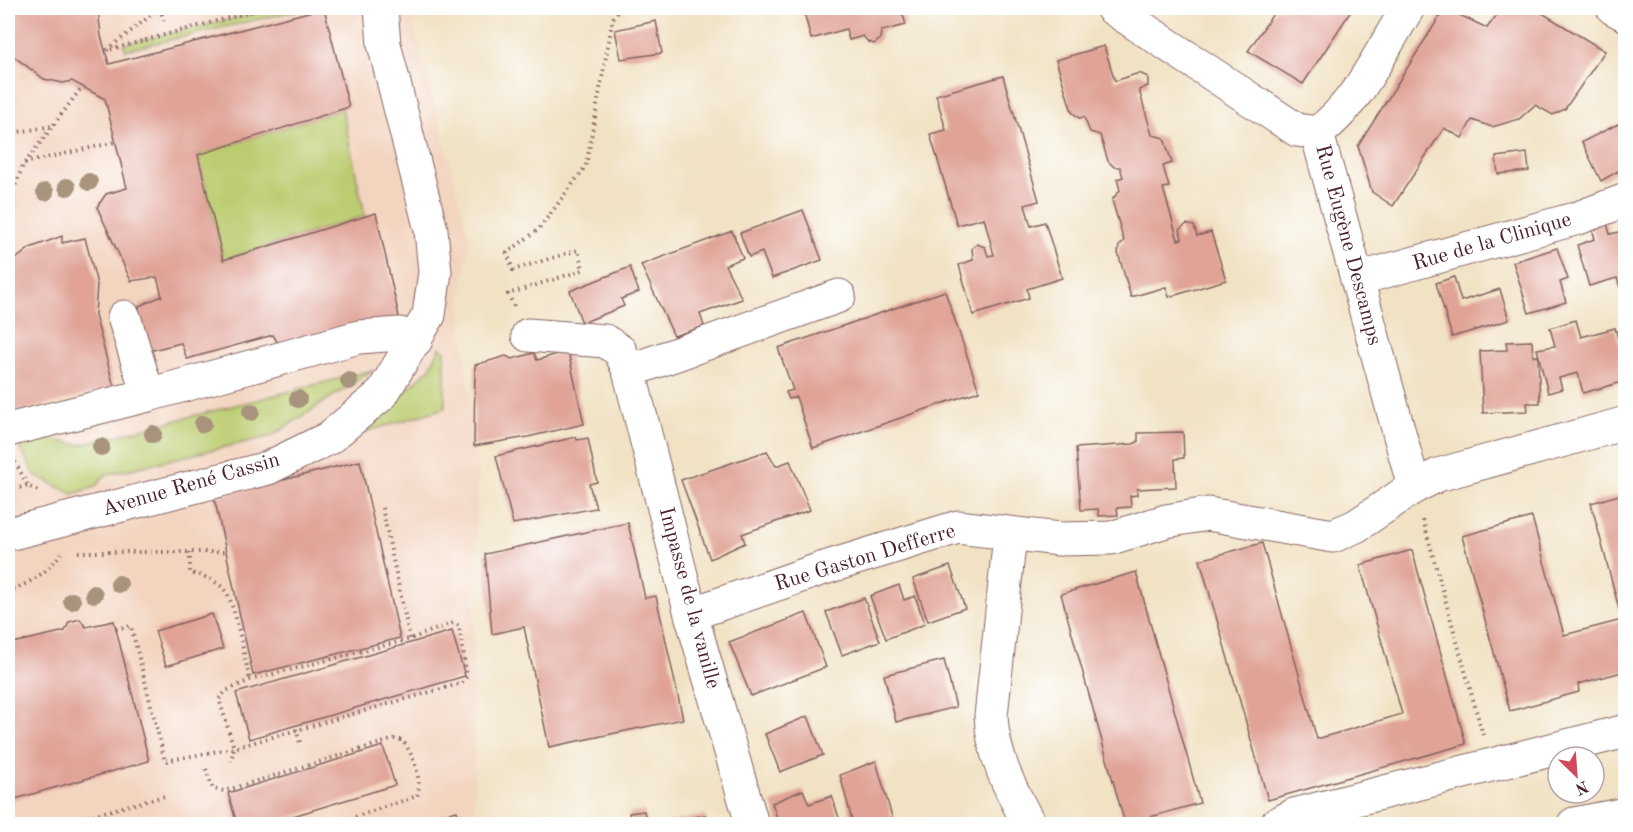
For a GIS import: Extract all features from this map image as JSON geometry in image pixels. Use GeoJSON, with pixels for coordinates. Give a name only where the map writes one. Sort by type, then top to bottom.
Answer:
{"type":"FeatureCollection","features":[{"type":"Feature","properties":{"kind":"street","name":"Avenue René Cassin"},"geometry":{"type":"LineString","coordinates":[[8,534],[268,468],[329,438],[382,394],[429,315],[435,272],[431,230],[384,44],[381,8]]}},
{"type":"Feature","properties":{"kind":"street","name":"Rue Eugène Descamps"},"geometry":{"type":"LineString","coordinates":[[1112,8],[1297,130],[1317,133],[1414,487]]}},
{"type":"Feature","properties":{"kind":"street"},"geometry":{"type":"LineString","coordinates":[[1317,133],[1334,121],[1348,102],[1408,8]]}},
{"type":"Feature","properties":{"kind":"street"},"geometry":{"type":"LineString","coordinates":[[1613,8],[1626,15]]}},
{"type":"Feature","properties":{"kind":"street","name":"Rue de la Clinique"},"geometry":{"type":"LineString","coordinates":[[1357,279],[1578,218],[1626,200]]}},
{"type":"Feature","properties":{"kind":"street"},"geometry":{"type":"LineString","coordinates":[[629,371],[839,296]]}},
{"type":"Feature","properties":{"kind":"street"},"geometry":{"type":"LineString","coordinates":[[124,316],[148,395]]}},
{"type":"Feature","properties":{"kind":"street"},"geometry":{"type":"LineString","coordinates":[[10,444],[148,395],[358,337],[400,334],[416,340]]}},
{"type":"Feature","properties":{"kind":"street","name":"Impasse de la vanille"},"geometry":{"type":"LineString","coordinates":[[528,335],[604,340],[620,351],[629,371],[691,614],[752,825]]}},
{"type":"Feature","properties":{"kind":"street","name":"Rue Gaston Defferre"},"geometry":{"type":"LineString","coordinates":[[691,614],[821,569],[958,528],[1059,539],[1111,538],[1166,521],[1208,514],[1333,536],[1356,526],[1414,487],[1438,475],[1626,423]]}},
{"type":"Feature","properties":{"kind":"street"},"geometry":{"type":"LineString","coordinates":[[1010,534],[991,716],[993,741],[1000,767],[1029,825]]}},
{"type":"Feature","properties":{"kind":"street"},"geometry":{"type":"LineString","coordinates":[[1277,825],[1294,815],[1626,731]]}},
{"type":"Feature","properties":{"kind":"street"},"geometry":{"type":"LineString","coordinates":[[1574,825],[1626,814]]}},
{"type":"Feature","properties":{"kind":"path"},"geometry":{"type":"LineString","coordinates":[[164,22],[158,8],[105,51],[265,8]]}},
{"type":"Feature","properties":{"kind":"path"},"geometry":{"type":"LineString","coordinates":[[508,294],[583,270],[578,250],[513,270],[507,253],[539,230],[586,166],[613,18],[621,8]]}},
{"type":"Feature","properties":{"kind":"path"},"geometry":{"type":"LineString","coordinates":[[8,221],[11,217],[14,189],[24,163],[82,87]]}},
{"type":"Feature","properties":{"kind":"path"},"geometry":{"type":"LineString","coordinates":[[8,134],[53,125]]}},
{"type":"Feature","properties":{"kind":"path"},"geometry":{"type":"LineString","coordinates":[[24,163],[116,142]]}},
{"type":"Feature","properties":{"kind":"path"},"geometry":{"type":"LineString","coordinates":[[8,174],[14,189]]}},
{"type":"Feature","properties":{"kind":"path"},"geometry":{"type":"LineString","coordinates":[[8,194],[14,189]]}},
{"type":"Feature","properties":{"kind":"path"},"geometry":{"type":"LineString","coordinates":[[8,490],[28,486],[10,444]]}},
{"type":"Feature","properties":{"kind":"path"},"geometry":{"type":"LineString","coordinates":[[1414,487],[1491,765]]}},
{"type":"Feature","properties":{"kind":"path"},"geometry":{"type":"LineString","coordinates":[[382,508],[410,639]]}},
{"type":"Feature","properties":{"kind":"path"},"geometry":{"type":"LineString","coordinates":[[8,592],[36,579],[52,566],[62,552]]}},
{"type":"Feature","properties":{"kind":"path"},"geometry":{"type":"LineString","coordinates":[[74,552],[227,552]]}},
{"type":"Feature","properties":{"kind":"path"},"geometry":{"type":"LineString","coordinates":[[190,552],[190,573],[201,575],[215,582],[229,597],[250,680]]}},
{"type":"Feature","properties":{"kind":"path"},"geometry":{"type":"LineString","coordinates":[[116,629],[131,626],[165,761],[234,748],[466,681],[459,626],[453,623],[410,639],[250,680],[226,691],[219,699],[234,748],[231,761]]}},
{"type":"Feature","properties":{"kind":"path"},"geometry":{"type":"LineString","coordinates":[[296,729],[301,746]]}},
{"type":"Feature","properties":{"kind":"path"},"geometry":{"type":"LineString","coordinates":[[206,770],[213,789],[224,790],[394,739],[402,740],[408,747],[420,787],[417,796],[334,825]]}},
{"type":"Feature","properties":{"kind":"path"},"geometry":{"type":"LineString","coordinates":[[58,825],[165,796]]}},
{"type":"Feature","properties":{"kind":"shaded area"},"geometry":{"type":"Polygon","coordinates":[[[8,8],[434,8],[412,17],[470,241],[460,305],[478,477],[473,668],[475,824],[8,824],[8,8]]]}},
{"type":"Feature","properties":{"kind":"green space"},"geometry":{"type":"Polygon","coordinates":[[[280,8],[308,8],[125,50],[124,44],[280,8]]]}},
{"type":"Feature","properties":{"kind":"green space"},"geometry":{"type":"Polygon","coordinates":[[[342,109],[365,216],[223,260],[198,155],[342,109]]]}},
{"type":"Feature","properties":{"kind":"green space"},"geometry":{"type":"Polygon","coordinates":[[[440,347],[445,351],[445,408],[362,433],[430,368],[440,347]]]}},
{"type":"Feature","properties":{"kind":"green space"},"geometry":{"type":"Polygon","coordinates":[[[373,370],[272,436],[105,475],[95,487],[73,494],[35,475],[16,440],[27,435],[80,445],[373,370]]]}},
{"type":"Feature","properties":{"kind":"building"},"geometry":{"type":"Polygon","coordinates":[[[8,8],[98,8],[101,36],[109,64],[324,8],[349,107],[198,155],[223,260],[376,213],[400,321],[279,345],[273,335],[187,359],[181,343],[144,352],[139,306],[162,296],[157,277],[131,281],[97,207],[106,194],[127,188],[105,99],[72,81],[63,83],[44,79],[8,52],[8,8]]]}},
{"type":"Feature","properties":{"kind":"building"},"geometry":{"type":"Polygon","coordinates":[[[803,8],[901,8],[906,25],[881,31],[880,39],[874,44],[868,42],[863,36],[849,40],[846,29],[811,39],[803,8]]]}},
{"type":"Feature","properties":{"kind":"building"},"geometry":{"type":"Polygon","coordinates":[[[1277,8],[1353,8],[1303,84],[1248,51],[1277,8]]]}},
{"type":"Feature","properties":{"kind":"building"},"geometry":{"type":"Polygon","coordinates":[[[1445,8],[1487,28],[1502,8],[1534,8],[1605,51],[1565,109],[1553,115],[1535,105],[1519,119],[1492,127],[1472,120],[1462,138],[1444,128],[1393,206],[1372,192],[1358,146],[1445,8]]]}},
{"type":"Feature","properties":{"kind":"building"},"geometry":{"type":"Polygon","coordinates":[[[656,21],[662,53],[621,59],[615,30],[656,21]]]}},
{"type":"Feature","properties":{"kind":"building"},"geometry":{"type":"Polygon","coordinates":[[[1104,46],[1115,81],[1139,73],[1148,77],[1148,86],[1139,90],[1152,135],[1164,138],[1172,163],[1163,166],[1169,187],[1163,188],[1178,240],[1182,239],[1180,229],[1187,224],[1194,226],[1197,236],[1211,232],[1226,280],[1169,297],[1166,287],[1131,297],[1118,253],[1119,246],[1124,241],[1112,200],[1120,190],[1117,179],[1123,177],[1120,167],[1114,167],[1108,161],[1100,135],[1090,132],[1084,117],[1079,118],[1072,112],[1056,60],[1104,46]]]}},
{"type":"Feature","properties":{"kind":"building"},"geometry":{"type":"Polygon","coordinates":[[[1003,76],[1039,201],[1025,205],[1031,226],[1045,222],[1062,278],[1027,289],[1029,298],[973,315],[959,265],[973,260],[972,248],[977,244],[985,247],[988,256],[994,255],[984,218],[957,225],[930,134],[946,130],[936,95],[1003,76]]]}},
{"type":"Feature","properties":{"kind":"building"},"geometry":{"type":"Polygon","coordinates":[[[1618,124],[1626,138],[1626,188],[1618,171],[1601,181],[1582,142],[1618,124]]]}},
{"type":"Feature","properties":{"kind":"building"},"geometry":{"type":"Polygon","coordinates":[[[1527,153],[1529,171],[1498,174],[1496,157],[1527,153]]]}},
{"type":"Feature","properties":{"kind":"building"},"geometry":{"type":"Polygon","coordinates":[[[803,210],[822,260],[772,278],[762,252],[749,257],[740,233],[803,210]]]}},
{"type":"Feature","properties":{"kind":"building"},"geometry":{"type":"Polygon","coordinates":[[[1606,220],[1610,234],[1624,231],[1623,228],[1626,227],[1626,288],[1621,290],[1617,278],[1589,286],[1577,245],[1595,239],[1591,225],[1606,220]]]}},
{"type":"Feature","properties":{"kind":"building"},"geometry":{"type":"Polygon","coordinates":[[[732,231],[743,258],[725,265],[742,299],[700,314],[704,326],[674,336],[641,265],[732,231]]]}},
{"type":"Feature","properties":{"kind":"building"},"geometry":{"type":"Polygon","coordinates":[[[62,236],[62,243],[85,238],[97,284],[95,315],[114,387],[8,415],[8,265],[30,248],[62,236]]]}},
{"type":"Feature","properties":{"kind":"building"},"geometry":{"type":"Polygon","coordinates":[[[1557,248],[1568,279],[1560,282],[1566,302],[1529,313],[1513,262],[1557,248]]]}},
{"type":"Feature","properties":{"kind":"building"},"geometry":{"type":"Polygon","coordinates":[[[630,267],[639,292],[621,299],[624,306],[582,323],[570,291],[630,267]]]}},
{"type":"Feature","properties":{"kind":"building"},"geometry":{"type":"Polygon","coordinates":[[[1454,277],[1461,301],[1500,289],[1509,320],[1452,337],[1436,283],[1454,277]]]}},
{"type":"Feature","properties":{"kind":"building"},"geometry":{"type":"Polygon","coordinates":[[[945,291],[979,391],[813,448],[796,397],[789,399],[786,392],[793,390],[778,348],[945,291]]]}},
{"type":"Feature","properties":{"kind":"building"},"geometry":{"type":"Polygon","coordinates":[[[1576,320],[1581,337],[1615,328],[1626,366],[1626,381],[1583,393],[1578,373],[1559,378],[1562,389],[1548,393],[1537,349],[1555,346],[1550,328],[1576,320]]]}},
{"type":"Feature","properties":{"kind":"building"},"geometry":{"type":"Polygon","coordinates":[[[1532,341],[1533,356],[1538,356],[1540,403],[1527,403],[1528,411],[1483,413],[1480,351],[1507,350],[1506,342],[1532,341]]]}},
{"type":"Feature","properties":{"kind":"building"},"geometry":{"type":"Polygon","coordinates":[[[568,351],[584,424],[474,446],[475,365],[506,356],[512,359],[534,353],[537,360],[568,351]]]}},
{"type":"Feature","properties":{"kind":"building"},"geometry":{"type":"Polygon","coordinates":[[[1183,432],[1184,458],[1175,459],[1176,487],[1137,489],[1137,495],[1130,496],[1131,507],[1117,508],[1118,515],[1099,516],[1098,509],[1081,510],[1076,448],[1133,444],[1138,442],[1138,433],[1183,432]]]}},
{"type":"Feature","properties":{"kind":"building"},"geometry":{"type":"Polygon","coordinates":[[[576,437],[577,440],[588,438],[597,482],[589,484],[596,508],[513,524],[496,456],[576,437]]]}},
{"type":"Feature","properties":{"kind":"building"},"geometry":{"type":"Polygon","coordinates":[[[767,451],[776,466],[790,461],[810,510],[742,534],[745,543],[710,559],[681,480],[767,451]]]}},
{"type":"Feature","properties":{"kind":"building"},"geometry":{"type":"Polygon","coordinates":[[[360,461],[400,638],[253,675],[214,497],[360,461]]]}},
{"type":"Feature","properties":{"kind":"building"},"geometry":{"type":"Polygon","coordinates":[[[1626,493],[1626,671],[1578,684],[1579,692],[1510,711],[1462,536],[1532,517],[1564,635],[1622,620],[1591,503],[1626,493]]]}},
{"type":"Feature","properties":{"kind":"building"},"geometry":{"type":"Polygon","coordinates":[[[628,523],[645,598],[656,596],[683,719],[549,747],[524,627],[492,634],[485,554],[628,523]]]}},
{"type":"Feature","properties":{"kind":"building"},"geometry":{"type":"Polygon","coordinates":[[[1262,543],[1317,739],[1402,714],[1360,565],[1412,550],[1466,744],[1268,800],[1200,560],[1262,543]]]}},
{"type":"Feature","properties":{"kind":"building"},"geometry":{"type":"Polygon","coordinates":[[[950,566],[965,608],[928,621],[913,579],[950,566]]]}},
{"type":"Feature","properties":{"kind":"building"},"geometry":{"type":"Polygon","coordinates":[[[1136,572],[1200,803],[1125,824],[1061,594],[1136,572]]]}},
{"type":"Feature","properties":{"kind":"building"},"geometry":{"type":"Polygon","coordinates":[[[899,585],[904,600],[915,596],[925,624],[886,639],[870,596],[899,585]]]}},
{"type":"Feature","properties":{"kind":"building"},"geometry":{"type":"Polygon","coordinates":[[[864,598],[880,641],[842,655],[826,612],[864,598]]]}},
{"type":"Feature","properties":{"kind":"building"},"geometry":{"type":"Polygon","coordinates":[[[806,613],[826,667],[751,696],[729,642],[806,613]]]}},
{"type":"Feature","properties":{"kind":"building"},"geometry":{"type":"Polygon","coordinates":[[[212,614],[223,649],[166,666],[155,631],[212,614]]]}},
{"type":"Feature","properties":{"kind":"building"},"geometry":{"type":"Polygon","coordinates":[[[80,619],[86,627],[114,621],[149,761],[8,801],[8,644],[65,631],[69,622],[80,619]]]}},
{"type":"Feature","properties":{"kind":"building"},"geometry":{"type":"Polygon","coordinates":[[[452,631],[465,676],[249,739],[236,693],[452,631]]]}},
{"type":"Feature","properties":{"kind":"building"},"geometry":{"type":"Polygon","coordinates":[[[944,660],[956,707],[896,722],[884,675],[944,660]]]}},
{"type":"Feature","properties":{"kind":"building"},"geometry":{"type":"Polygon","coordinates":[[[808,716],[823,755],[780,772],[765,734],[808,716]]]}},
{"type":"Feature","properties":{"kind":"building"},"geometry":{"type":"Polygon","coordinates":[[[383,746],[395,785],[267,824],[237,824],[228,793],[383,746]]]}},
{"type":"Feature","properties":{"kind":"building"},"geometry":{"type":"Polygon","coordinates":[[[876,761],[894,824],[853,824],[840,775],[876,761]]]}},
{"type":"Feature","properties":{"kind":"building"},"geometry":{"type":"Polygon","coordinates":[[[803,790],[809,804],[832,796],[841,824],[779,824],[772,803],[803,790]]]}},
{"type":"Feature","properties":{"kind":"building"},"geometry":{"type":"Polygon","coordinates":[[[457,811],[461,824],[412,824],[457,811]]]}},
{"type":"Feature","properties":{"kind":"building"},"geometry":{"type":"Polygon","coordinates":[[[644,811],[647,824],[631,824],[629,813],[644,811]]]}},
{"type":"Feature","properties":{"kind":"building"},"geometry":{"type":"Polygon","coordinates":[[[705,815],[707,824],[666,824],[666,823],[705,815]]]}}]}
